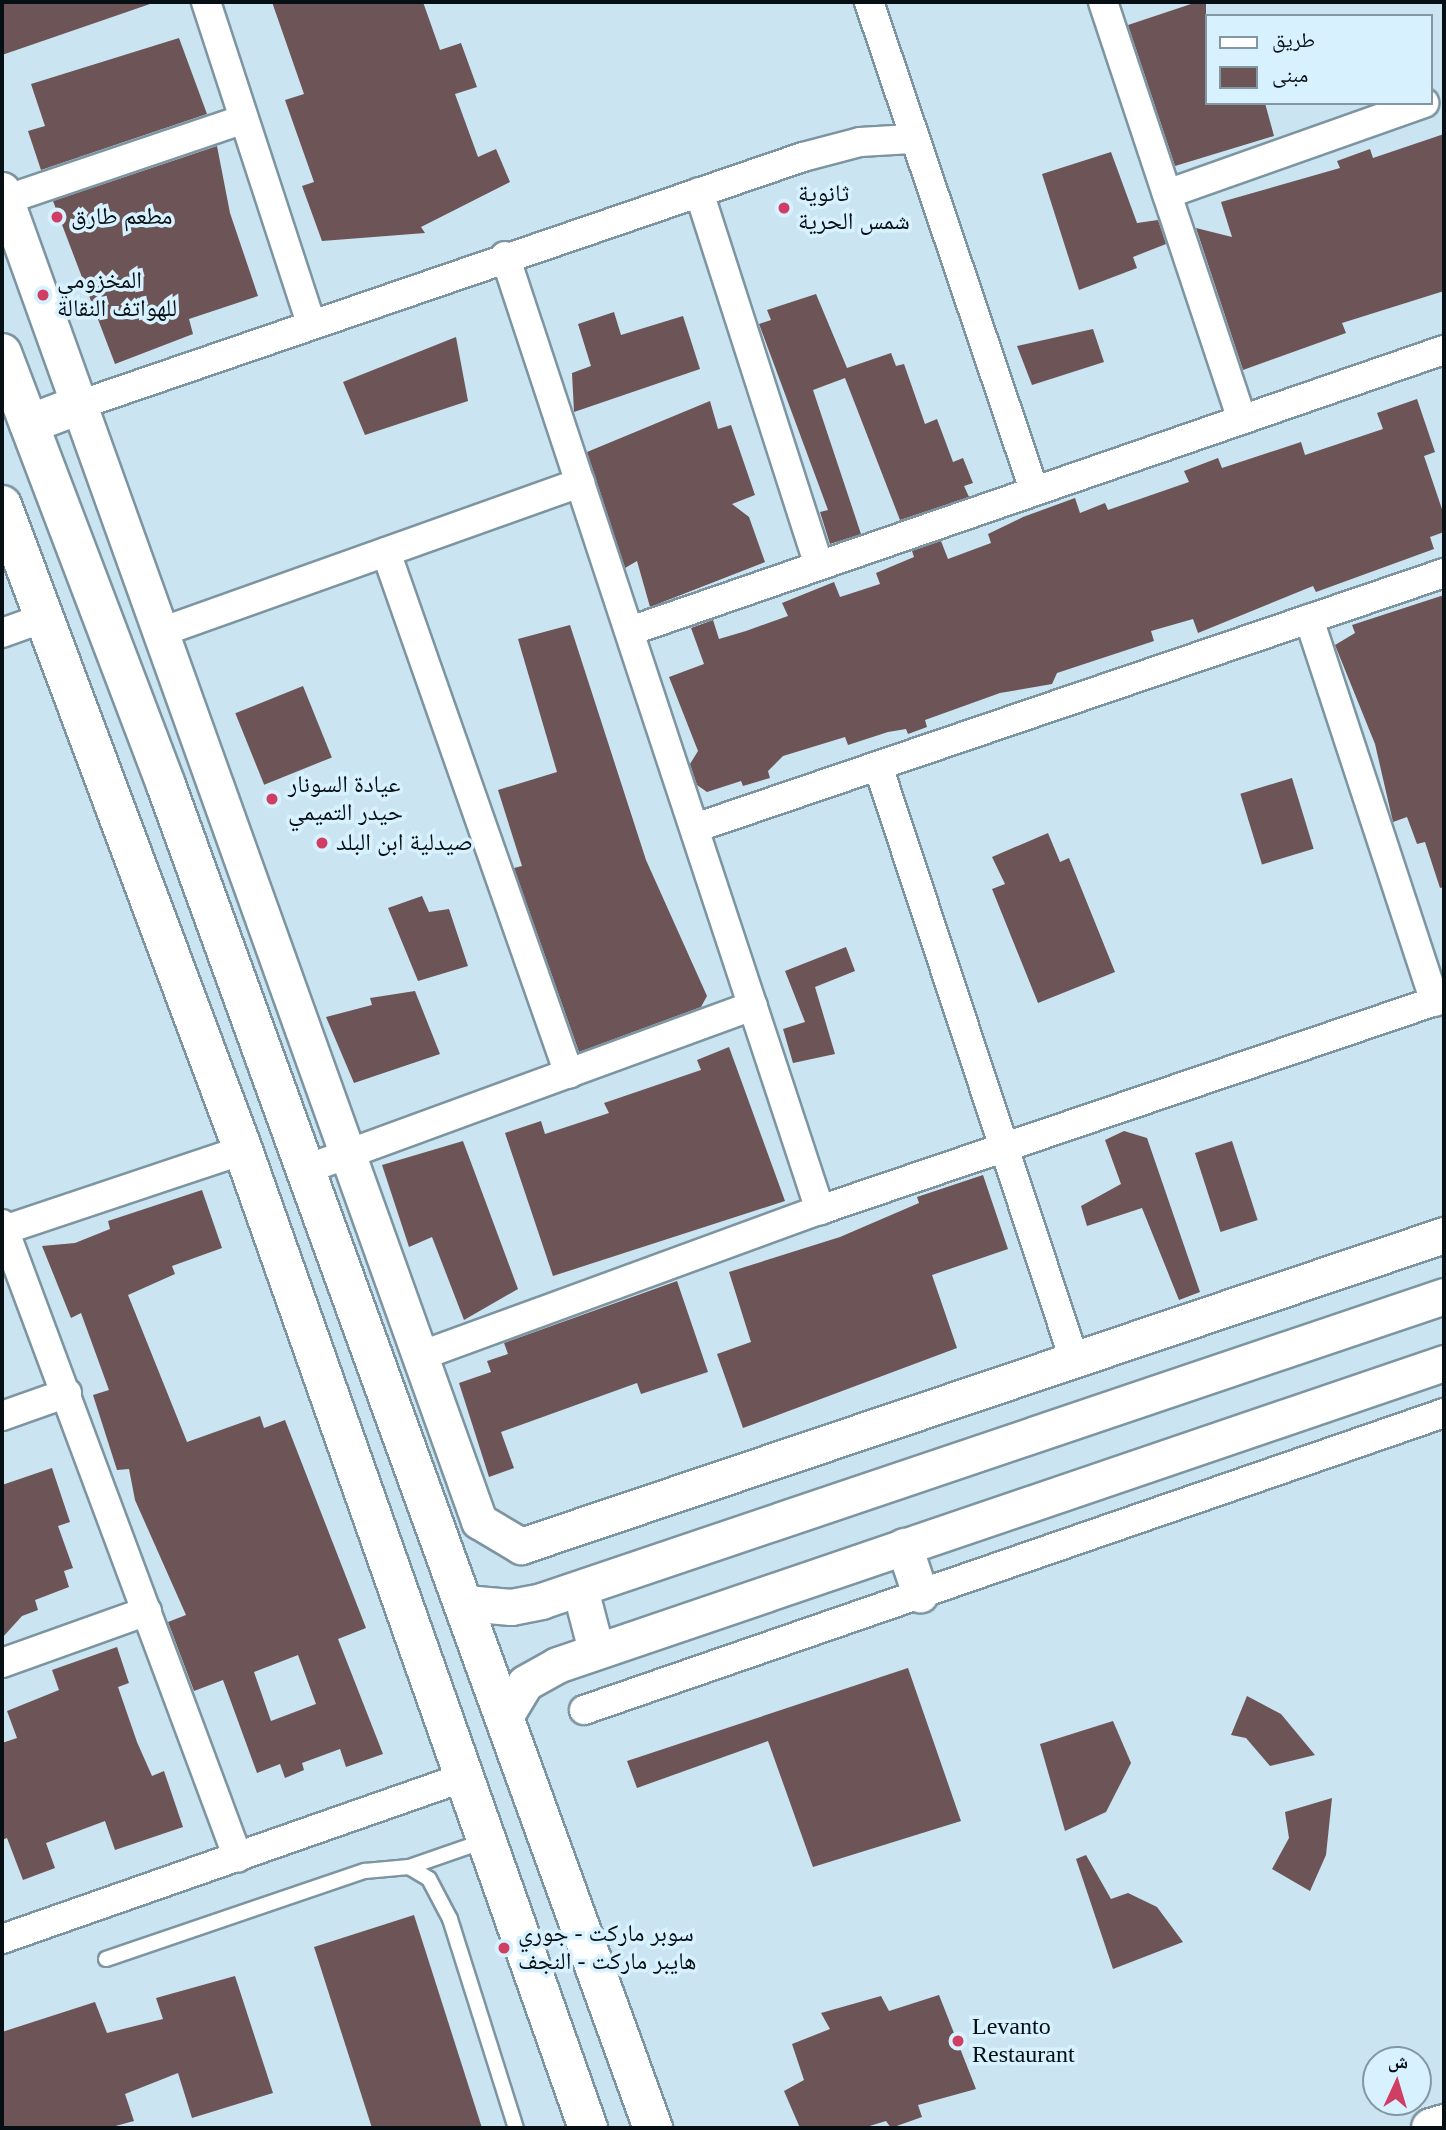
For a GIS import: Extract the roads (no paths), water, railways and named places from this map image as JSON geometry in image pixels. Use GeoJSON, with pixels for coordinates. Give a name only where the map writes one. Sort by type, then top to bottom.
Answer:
{"type":"FeatureCollection","features":[{"type":"Feature","properties":{"kind":"main road"},"geometry":{"type":"LineString","coordinates":[[2,353],[166,785],[375,1375],[465,1603],[653,2128]]}},
{"type":"Feature","properties":{"kind":"main road"},"geometry":{"type":"LineString","coordinates":[[29,424],[79,405]]}},
{"type":"Feature","properties":{"kind":"main road"},"geometry":{"type":"LineString","coordinates":[[2,505],[116,802],[243,1150],[588,2128]]}},
{"type":"Feature","properties":{"kind":"main road"},"geometry":{"type":"LineString","coordinates":[[116,802],[166,785]]}},
{"type":"Feature","properties":{"kind":"main road"},"geometry":{"type":"LineString","coordinates":[[1431,2128],[1444,2124]]}},
{"type":"Feature","properties":{"kind":"street"},"geometry":{"type":"LineString","coordinates":[[206,2],[311,323]]}},
{"type":"Feature","properties":{"kind":"street"},"geometry":{"type":"LineString","coordinates":[[869,2],[911,139],[1034,490]]}},
{"type":"Feature","properties":{"kind":"street"},"geometry":{"type":"LineString","coordinates":[[1103,2],[1242,419]]}},
{"type":"Feature","properties":{"kind":"street"},"geometry":{"type":"LineString","coordinates":[[1167,194],[1418,105]]}},
{"type":"Feature","properties":{"kind":"street"},"geometry":{"type":"LineString","coordinates":[[244,119],[4,195],[479,1521],[521,1546],[1444,1234]]}},
{"type":"Feature","properties":{"kind":"street"},"geometry":{"type":"LineString","coordinates":[[79,405],[505,256],[699,192],[860,142],[911,139]]}},
{"type":"Feature","properties":{"kind":"street"},"geometry":{"type":"LineString","coordinates":[[699,192],[819,565]]}},
{"type":"Feature","properties":{"kind":"street"},"geometry":{"type":"LineString","coordinates":[[505,256],[820,1210]]}},
{"type":"Feature","properties":{"kind":"street"},"geometry":{"type":"LineString","coordinates":[[630,631],[1444,350]]}},
{"type":"Feature","properties":{"kind":"street"},"geometry":{"type":"LineString","coordinates":[[161,632],[580,483]]}},
{"type":"Feature","properties":{"kind":"street"},"geometry":{"type":"LineString","coordinates":[[386,552],[569,1074]]}},
{"type":"Feature","properties":{"kind":"street"},"geometry":{"type":"LineString","coordinates":[[695,828],[1444,573]]}},
{"type":"Feature","properties":{"kind":"street"},"geometry":{"type":"LineString","coordinates":[[2,633],[44,618]]}},
{"type":"Feature","properties":{"kind":"street"},"geometry":{"type":"LineString","coordinates":[[420,1356],[820,1210],[1439,1000],[1309,619]]}},
{"type":"Feature","properties":{"kind":"street"},"geometry":{"type":"LineString","coordinates":[[878,766],[1007,1147],[1074,1359]]}},
{"type":"Feature","properties":{"kind":"street"},"geometry":{"type":"LineString","coordinates":[[304,1170],[753,1006]]}},
{"type":"Feature","properties":{"kind":"street"},"geometry":{"type":"LineString","coordinates":[[238,1858],[3,1227],[243,1150]]}},
{"type":"Feature","properties":{"kind":"street"},"geometry":{"type":"LineString","coordinates":[[1330,1273],[1347,1329]]}},
{"type":"Feature","properties":{"kind":"street"},"geometry":{"type":"LineString","coordinates":[[465,1603],[511,1607],[580,1589],[1444,1296]]}},
{"type":"Feature","properties":{"kind":"street"},"geometry":{"type":"LineString","coordinates":[[506,1715],[540,1671],[1444,1363]]}},
{"type":"Feature","properties":{"kind":"street"},"geometry":{"type":"LineString","coordinates":[[2,1416],[67,1394]]}},
{"type":"Feature","properties":{"kind":"street"},"geometry":{"type":"LineString","coordinates":[[584,1710],[1444,1413]]}},
{"type":"Feature","properties":{"kind":"street"},"geometry":{"type":"LineString","coordinates":[[863,1430],[883,1486]]}},
{"type":"Feature","properties":{"kind":"street"},"geometry":{"type":"LineString","coordinates":[[904,1546],[920,1594]]}},
{"type":"Feature","properties":{"kind":"street"},"geometry":{"type":"LineString","coordinates":[[580,1589],[596,1650]]}},
{"type":"Feature","properties":{"kind":"street"},"geometry":{"type":"LineString","coordinates":[[2,1663],[147,1611]]}},
{"type":"Feature","properties":{"kind":"street"},"geometry":{"type":"LineString","coordinates":[[2,1939],[465,1777]]}},
{"type":"Feature","properties":{"kind":"lane"},"geometry":{"type":"LineString","coordinates":[[106,1959],[365,1871],[409,1867],[487,1840]]}},
{"type":"Feature","properties":{"kind":"lane"},"geometry":{"type":"LineString","coordinates":[[409,1867],[429,1879],[450,1919],[516,2128]]}},
{"type":"Feature","properties":{"kind":"place","name":"ثانوية شمس الحرية"},"geometry":{"type":"Point","coordinates":[784,208]}},
{"type":"Feature","properties":{"kind":"place","name":"مطعم طارق"},"geometry":{"type":"Point","coordinates":[57,217]}},
{"type":"Feature","properties":{"kind":"place","name":"المخزومي للهواتف النقالة"},"geometry":{"type":"Point","coordinates":[43,295]}},
{"type":"Feature","properties":{"kind":"place","name":"عيادة السونار حيدر التميمي"},"geometry":{"type":"Point","coordinates":[272,799]}},
{"type":"Feature","properties":{"kind":"place","name":"صيدلية ابن البلد"},"geometry":{"type":"Point","coordinates":[322,843]}},
{"type":"Feature","properties":{"kind":"place","name":"سوبر ماركت - جوري هايبر ماركت - النجف"},"geometry":{"type":"Point","coordinates":[504,1948]}},
{"type":"Feature","properties":{"kind":"place","name":"Levanto Restaurant"},"geometry":{"type":"Point","coordinates":[958,2041]}}]}
